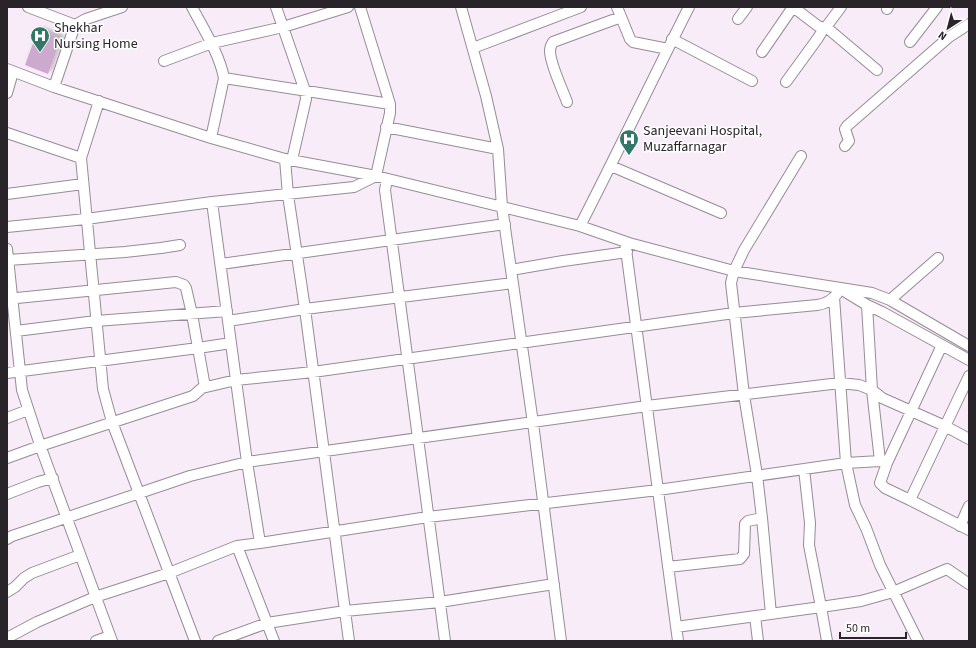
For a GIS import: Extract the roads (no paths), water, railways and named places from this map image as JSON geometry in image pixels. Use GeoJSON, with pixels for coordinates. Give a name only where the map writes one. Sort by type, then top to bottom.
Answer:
{"type":"FeatureCollection","features":[{"type":"Feature","properties":{"kind":"street"},"geometry":{"type":"LineString","coordinates":[[28,7],[75,25]]}},
{"type":"Feature","properties":{"kind":"street"},"geometry":{"type":"LineString","coordinates":[[54,87],[75,25],[94,12],[122,7]]}},
{"type":"Feature","properties":{"kind":"street"},"geometry":{"type":"LineString","coordinates":[[192,7],[212,43],[224,78],[211,138]]}},
{"type":"Feature","properties":{"kind":"street"},"geometry":{"type":"LineString","coordinates":[[276,7],[306,91],[306,99],[289,160],[288,195],[305,309],[349,641]]}},
{"type":"Feature","properties":{"kind":"street"},"geometry":{"type":"LineString","coordinates":[[164,61],[212,43],[283,27],[317,11],[348,7]]}},
{"type":"Feature","properties":{"kind":"street"},"geometry":{"type":"LineString","coordinates":[[360,7],[390,104],[390,113],[376,176]]}},
{"type":"Feature","properties":{"kind":"street"},"geometry":{"type":"LineString","coordinates":[[462,7],[486,96],[498,149],[502,207],[533,423],[561,641]]}},
{"type":"Feature","properties":{"kind":"street"},"geometry":{"type":"LineString","coordinates":[[473,48],[581,7]]}},
{"type":"Feature","properties":{"kind":"street"},"geometry":{"type":"LineString","coordinates":[[580,226],[689,7]]}},
{"type":"Feature","properties":{"kind":"street"},"geometry":{"type":"LineString","coordinates":[[738,19],[747,7]]}},
{"type":"Feature","properties":{"kind":"street"},"geometry":{"type":"LineString","coordinates":[[762,52],[793,7],[818,26],[825,27],[877,70]]}},
{"type":"Feature","properties":{"kind":"street"},"geometry":{"type":"LineString","coordinates":[[786,82],[841,7]]}},
{"type":"Feature","properties":{"kind":"street"},"geometry":{"type":"LineString","coordinates":[[910,42],[937,7]]}},
{"type":"Feature","properties":{"kind":"street"},"geometry":{"type":"LineString","coordinates":[[567,102],[550,52],[553,42],[619,12],[630,39],[633,42],[668,49]]}},
{"type":"Feature","properties":{"kind":"street"},"geometry":{"type":"LineString","coordinates":[[845,146],[849,141],[845,129],[847,126],[949,37],[969,24]]}},
{"type":"Feature","properties":{"kind":"street"},"geometry":{"type":"LineString","coordinates":[[672,39],[752,81]]}},
{"type":"Feature","properties":{"kind":"street"},"geometry":{"type":"LineString","coordinates":[[7,93],[10,70],[54,87],[211,138],[289,160],[376,176],[580,226],[626,247],[837,293],[882,312],[969,360]]}},
{"type":"Feature","properties":{"kind":"street"},"geometry":{"type":"LineString","coordinates":[[224,78],[390,104]]}},
{"type":"Feature","properties":{"kind":"street"},"geometry":{"type":"LineString","coordinates":[[99,101],[80,158],[102,389],[112,422],[195,641]]}},
{"type":"Feature","properties":{"kind":"street"},"geometry":{"type":"LineString","coordinates":[[386,127],[498,149]]}},
{"type":"Feature","properties":{"kind":"street"},"geometry":{"type":"LineString","coordinates":[[7,133],[80,158]]}},
{"type":"Feature","properties":{"kind":"street"},"geometry":{"type":"LineString","coordinates":[[771,614],[757,475],[744,395],[731,283],[734,271],[744,250],[801,156]]}},
{"type":"Feature","properties":{"kind":"street"},"geometry":{"type":"LineString","coordinates":[[611,166],[721,213]]}},
{"type":"Feature","properties":{"kind":"street"},"geometry":{"type":"LineString","coordinates":[[7,227],[86,219],[212,202],[354,187],[376,176]]}},
{"type":"Feature","properties":{"kind":"street"},"geometry":{"type":"LineString","coordinates":[[387,179],[385,190],[445,641]]}},
{"type":"Feature","properties":{"kind":"street"},"geometry":{"type":"LineString","coordinates":[[7,194],[83,184]]}},
{"type":"Feature","properties":{"kind":"street"},"geometry":{"type":"LineString","coordinates":[[212,202],[247,462],[260,543]]}},
{"type":"Feature","properties":{"kind":"street"},"geometry":{"type":"LineString","coordinates":[[221,264],[297,252],[392,241],[505,224]]}},
{"type":"Feature","properties":{"kind":"street"},"geometry":{"type":"LineString","coordinates":[[8,260],[154,249],[180,245]]}},
{"type":"Feature","properties":{"kind":"street"},"geometry":{"type":"LineString","coordinates":[[511,270],[626,247]]}},
{"type":"Feature","properties":{"kind":"street"},"geometry":{"type":"LineString","coordinates":[[626,247],[678,641]]}},
{"type":"Feature","properties":{"kind":"street"},"geometry":{"type":"LineString","coordinates":[[7,248],[10,299],[16,331],[22,390],[40,446],[68,517],[80,555],[111,638],[96,641]]}},
{"type":"Feature","properties":{"kind":"street"},"geometry":{"type":"LineString","coordinates":[[886,302],[938,258]]}},
{"type":"Feature","properties":{"kind":"street"},"geometry":{"type":"LineString","coordinates":[[10,299],[176,282],[184,285],[192,314],[205,387]]}},
{"type":"Feature","properties":{"kind":"street"},"geometry":{"type":"LineString","coordinates":[[16,331],[96,321],[192,314],[228,316],[305,309],[513,283]]}},
{"type":"Feature","properties":{"kind":"street"},"geometry":{"type":"LineString","coordinates":[[837,293],[840,383],[846,463],[854,505],[866,528],[880,565],[918,641]]}},
{"type":"Feature","properties":{"kind":"street"},"geometry":{"type":"LineString","coordinates":[[7,458],[193,396],[205,387],[236,380],[313,372],[522,344],[734,313],[818,305],[826,302],[837,293],[872,293],[969,350]]}},
{"type":"Feature","properties":{"kind":"street"},"geometry":{"type":"LineString","coordinates":[[886,302],[969,346]]}},
{"type":"Feature","properties":{"kind":"street"},"geometry":{"type":"LineString","coordinates":[[867,305],[872,390],[883,462],[880,484],[885,488],[965,528],[969,506]]}},
{"type":"Feature","properties":{"kind":"street"},"geometry":{"type":"LineString","coordinates":[[7,373],[231,343]]}},
{"type":"Feature","properties":{"kind":"street"},"geometry":{"type":"LineString","coordinates":[[883,462],[942,345]]}},
{"type":"Feature","properties":{"kind":"street"},"geometry":{"type":"LineString","coordinates":[[910,500],[969,376]]}},
{"type":"Feature","properties":{"kind":"street"},"geometry":{"type":"LineString","coordinates":[[7,539],[12,536],[197,474],[247,462],[647,406],[840,383],[859,385],[872,390],[882,398],[945,426],[969,439]]}},
{"type":"Feature","properties":{"kind":"street"},"geometry":{"type":"LineString","coordinates":[[7,418],[28,410]]}},
{"type":"Feature","properties":{"kind":"street"},"geometry":{"type":"LineString","coordinates":[[7,638],[38,622],[95,597],[169,574],[237,546],[428,517],[543,502],[658,490],[846,463],[883,462]]}},
{"type":"Feature","properties":{"kind":"street"},"geometry":{"type":"LineString","coordinates":[[804,469],[810,524],[809,545],[826,641]]}},
{"type":"Feature","properties":{"kind":"street"},"geometry":{"type":"LineString","coordinates":[[7,494],[53,478]]}},
{"type":"Feature","properties":{"kind":"street"},"geometry":{"type":"LineString","coordinates":[[668,566],[740,559],[745,550],[745,524],[748,521],[762,518]]}},
{"type":"Feature","properties":{"kind":"street"},"geometry":{"type":"LineString","coordinates":[[237,546],[274,641]]}},
{"type":"Feature","properties":{"kind":"street"},"geometry":{"type":"LineString","coordinates":[[7,592],[32,573],[80,555]]}},
{"type":"Feature","properties":{"kind":"street"},"geometry":{"type":"LineString","coordinates":[[676,627],[861,601],[893,592],[947,569],[969,584]]}},
{"type":"Feature","properties":{"kind":"street"},"geometry":{"type":"LineString","coordinates":[[218,641],[267,623],[345,611],[440,602],[554,584]]}},
{"type":"Feature","properties":{"kind":"street"},"geometry":{"type":"LineString","coordinates":[[755,616],[758,641]]}},
{"type":"Feature","properties":{"kind":"place","name":"Shekhar Nursing Home"},"geometry":{"type":"Point","coordinates":[40,53]}},
{"type":"Feature","properties":{"kind":"place","name":"Sanjeevani Hospital, Muzaffarnagar"},"geometry":{"type":"Point","coordinates":[629,156]}}]}
